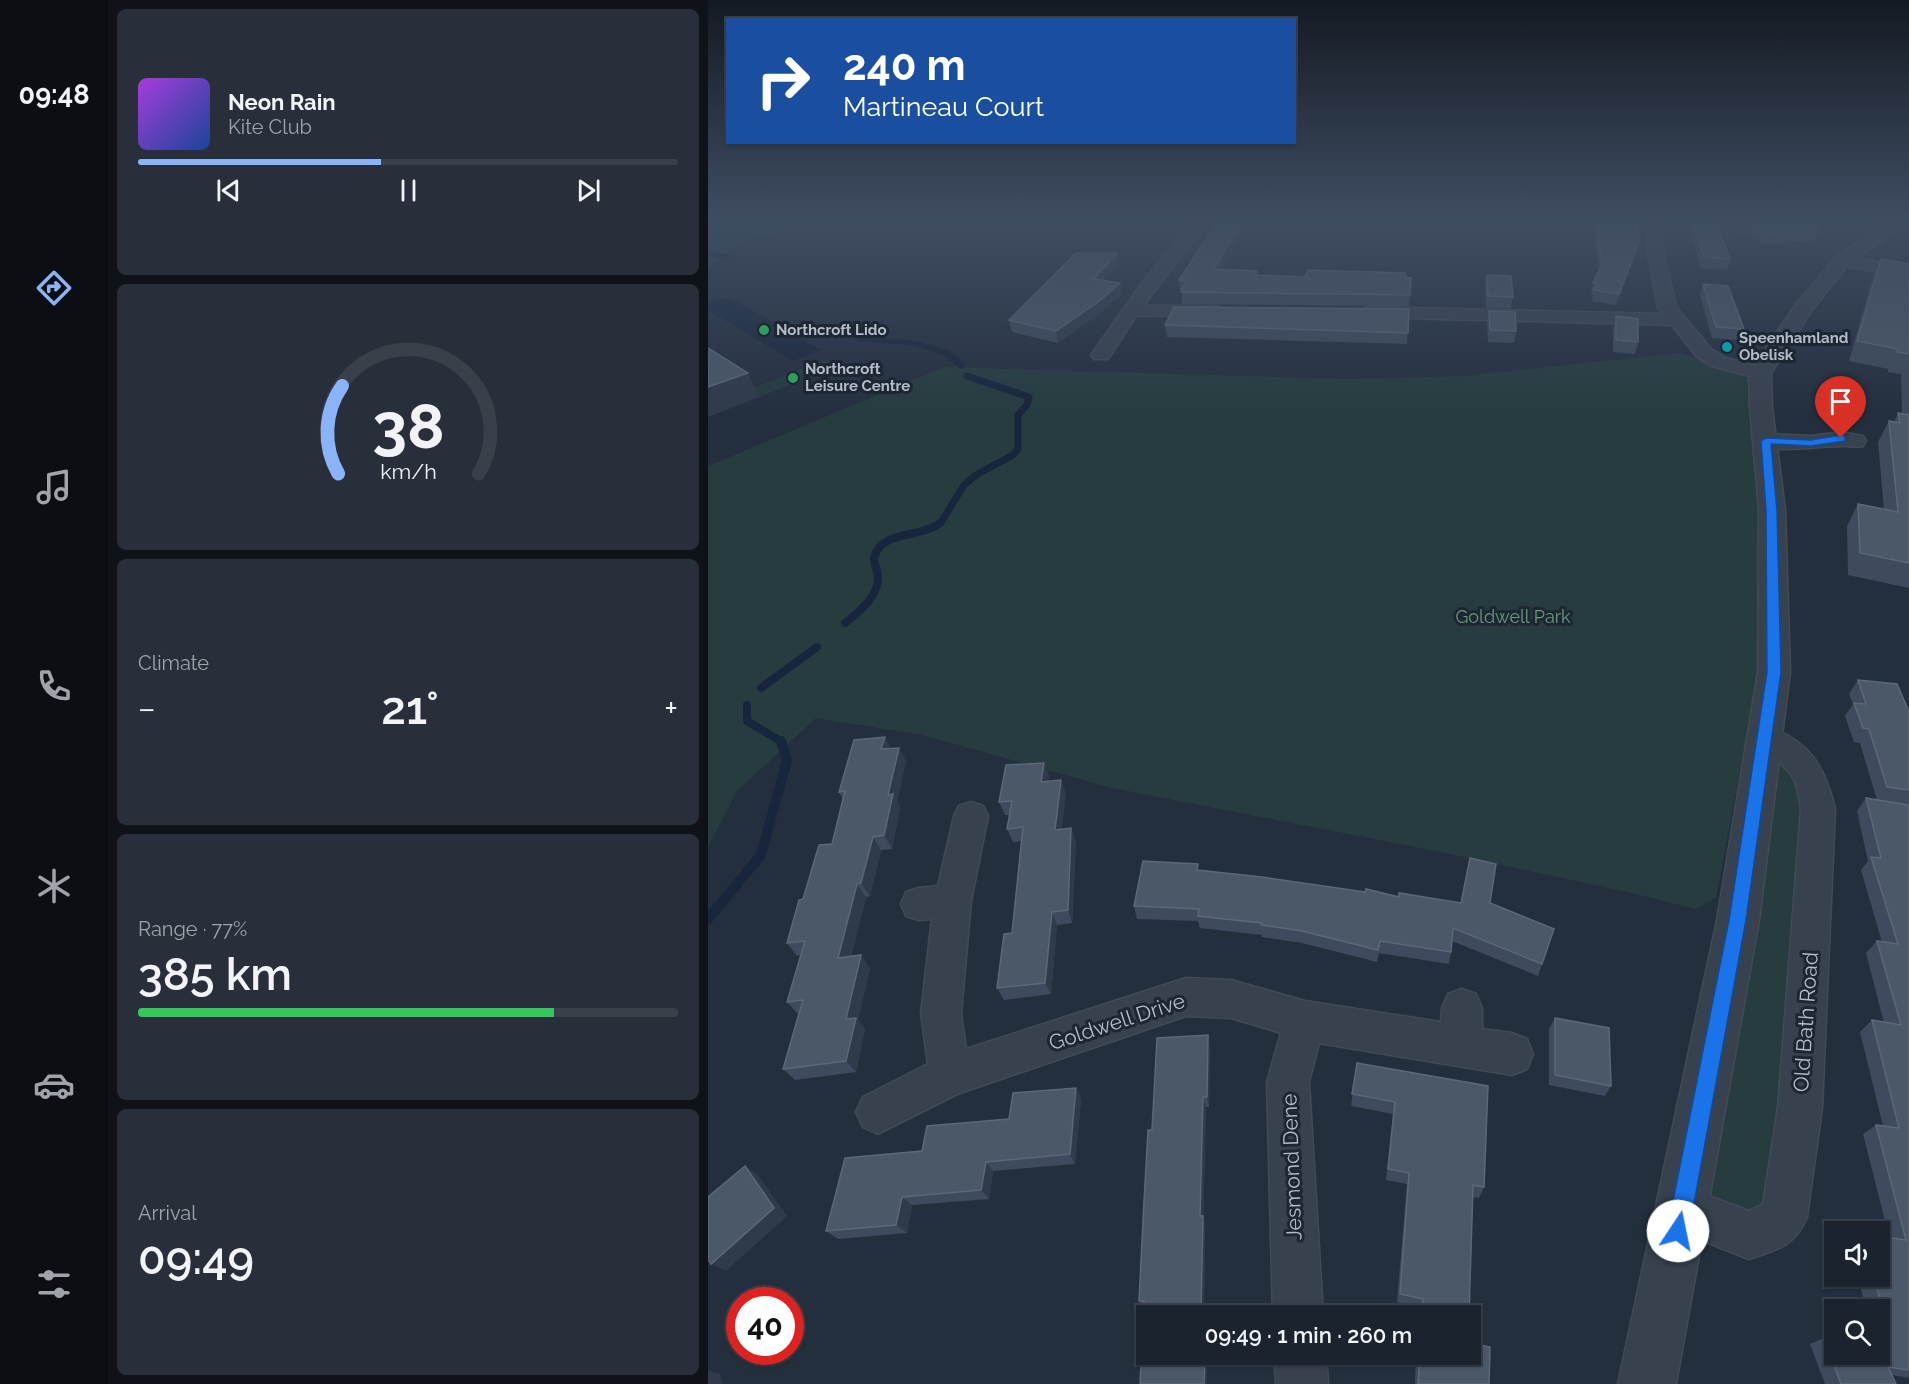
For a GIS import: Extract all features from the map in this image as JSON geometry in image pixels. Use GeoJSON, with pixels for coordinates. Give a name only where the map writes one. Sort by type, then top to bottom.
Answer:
{"type":"FeatureCollection","features":[{"type":"Feature","properties":{"kind":"street"},"geometry":{"type":"LineString","coordinates":[[1101,355],[1109,338],[1131,311],[1147,286]]}},
{"type":"Feature","properties":{"kind":"street"},"geometry":{"type":"LineString","coordinates":[[1662,286],[1668,308],[1704,353],[1719,362],[1760,373]]}},
{"type":"Feature","properties":{"kind":"street"},"geometry":{"type":"LineString","coordinates":[[1647,1384],[1738,920],[1774,672],[1772,510],[1761,407],[1760,373],[1804,307],[1822,286]]}},
{"type":"Feature","properties":{"kind":"street"},"geometry":{"type":"LineString","coordinates":[[1131,311],[1231,311]]}},
{"type":"Feature","properties":{"kind":"street"},"geometry":{"type":"LineString","coordinates":[[1349,312],[1679,320]]}},
{"type":"Feature","properties":{"kind":"street"},"geometry":{"type":"LineString","coordinates":[[1766,441],[1811,443],[1841,438],[1855,441]]}},
{"type":"Feature","properties":{"kind":"street","name":"Old Bath Road"},"geometry":{"type":"LineString","coordinates":[[1682,1209],[1749,1234],[1769,1229],[1784,1217],[1800,1108],[1818,808],[1814,786],[1804,765],[1791,753],[1765,738]]}},
{"type":"Feature","properties":{"kind":"street"},"geometry":{"type":"LineString","coordinates":[[951,1075],[940,1013],[936,902],[971,816]]}},
{"type":"Feature","properties":{"kind":"street","name":"Goldwell Drive"},"geometry":{"type":"LineString","coordinates":[[878,1112],[951,1075],[1186,997],[1231,999],[1305,1021],[1462,1026],[1512,1054]]}},
{"type":"Feature","properties":{"kind":"street","name":"Jesmond Dene"},"geometry":{"type":"LineString","coordinates":[[1298,1305],[1288,1082],[1305,1021]]}},
{"type":"Feature","properties":{"kind":"street"},"geometry":{"type":"LineString","coordinates":[[1301,1365],[1302,1384]]}},
{"type":"Feature","properties":{"kind":"green space","name":"Goldwell Park"},"geometry":{"type":"Polygon","coordinates":[[[1681,353],[1752,380],[1762,507],[1759,668],[1716,898],[1695,909],[1628,892],[1431,850],[1112,788],[923,735],[816,718],[737,791],[708,847],[708,466],[944,367],[1348,379],[1463,376],[1681,353]]]}},
{"type":"Feature","properties":{"kind":"green space","name":"Northcroft Leisure Centre"},"geometry":{"type":"Polygon","coordinates":[[[826,360],[838,366],[724,411],[708,400],[708,364],[748,390],[826,360]]]}},
{"type":"Feature","properties":{"kind":"green space"},"geometry":{"type":"Polygon","coordinates":[[[1765,739],[1803,765],[1782,1216],[1686,1208],[1765,739]]]}},
{"type":"Feature","properties":{"kind":"water","name":"Northcroft Lido"},"geometry":{"type":"Polygon","coordinates":[[[729,297],[821,350],[793,361],[708,310],[708,303],[729,297]]]}},
{"type":"Feature","properties":{"kind":"building"},"geometry":{"type":"Polygon","coordinates":[[[1043,286],[1117,286],[1098,302],[1056,331],[1009,320],[1043,286]]]}},
{"type":"Feature","properties":{"kind":"building"},"geometry":{"type":"Polygon","coordinates":[[[1184,286],[1411,286],[1410,295],[1181,292],[1184,286]]]}},
{"type":"Feature","properties":{"kind":"building"},"geometry":{"type":"Polygon","coordinates":[[[1488,286],[1512,286],[1513,297],[1488,296],[1488,286]]]}},
{"type":"Feature","properties":{"kind":"building"},"geometry":{"type":"Polygon","coordinates":[[[1596,286],[1622,286],[1619,294],[1594,290],[1596,286]]]}},
{"type":"Feature","properties":{"kind":"building"},"geometry":{"type":"Polygon","coordinates":[[[1703,286],[1728,286],[1744,329],[1716,327],[1703,286]]]}},
{"type":"Feature","properties":{"kind":"building"},"geometry":{"type":"Polygon","coordinates":[[[1873,286],[1909,286],[1909,354],[1897,352],[1898,349],[1857,341],[1873,286]]]}},
{"type":"Feature","properties":{"kind":"building"},"geometry":{"type":"Polygon","coordinates":[[[1174,307],[1409,309],[1408,333],[1165,325],[1174,307]]]}},
{"type":"Feature","properties":{"kind":"building"},"geometry":{"type":"Polygon","coordinates":[[[1489,311],[1515,312],[1516,331],[1490,330],[1489,311]]]}},
{"type":"Feature","properties":{"kind":"building"},"geometry":{"type":"Polygon","coordinates":[[[1616,316],[1638,319],[1638,342],[1616,340],[1616,316]]]}},
{"type":"Feature","properties":{"kind":"building"},"geometry":{"type":"Polygon","coordinates":[[[708,348],[748,373],[708,387],[708,348]]]}},
{"type":"Feature","properties":{"kind":"building"},"geometry":{"type":"Polygon","coordinates":[[[1898,413],[1909,415],[1909,563],[1860,553],[1858,504],[1898,512],[1889,421],[1900,423],[1898,413]]]}},
{"type":"Feature","properties":{"kind":"building"},"geometry":{"type":"Polygon","coordinates":[[[1858,680],[1897,684],[1909,712],[1909,790],[1887,787],[1869,729],[1863,728],[1854,703],[1866,704],[1858,680]]]}},
{"type":"Feature","properties":{"kind":"building"},"geometry":{"type":"Polygon","coordinates":[[[885,737],[881,749],[899,748],[888,795],[893,794],[884,835],[873,837],[861,883],[857,884],[838,958],[861,955],[846,1019],[856,1018],[846,1061],[783,1069],[803,1000],[787,1002],[805,941],[787,943],[799,900],[803,899],[819,845],[832,844],[845,791],[839,792],[854,740],[885,737]]]}},
{"type":"Feature","properties":{"kind":"building"},"geometry":{"type":"Polygon","coordinates":[[[1044,763],[1041,782],[1061,780],[1055,830],[1071,828],[1068,910],[1052,912],[1045,983],[997,988],[1004,934],[1012,933],[1023,827],[1007,829],[1012,801],[999,802],[1006,765],[1044,763]]]}},
{"type":"Feature","properties":{"kind":"building"},"geometry":{"type":"Polygon","coordinates":[[[1866,798],[1908,805],[1909,808],[1909,1370],[1888,1367],[1896,1384],[1841,1384],[1834,1365],[1890,1365],[1890,1299],[1880,1299],[1877,1287],[1890,1287],[1890,1238],[1906,1240],[1876,1125],[1899,1128],[1872,1020],[1901,1025],[1877,941],[1898,944],[1871,857],[1881,858],[1866,798]]]}},
{"type":"Feature","properties":{"kind":"building"},"geometry":{"type":"Polygon","coordinates":[[[1470,858],[1496,864],[1490,903],[1554,929],[1542,964],[1453,928],[1451,952],[1380,941],[1378,950],[1302,931],[1261,925],[1262,923],[1198,916],[1199,909],[1134,906],[1143,861],[1198,864],[1197,870],[1365,892],[1366,889],[1399,897],[1399,893],[1461,903],[1470,858]]]}},
{"type":"Feature","properties":{"kind":"building"},"geometry":{"type":"Polygon","coordinates":[[[1555,1018],[1609,1028],[1611,1086],[1555,1075],[1555,1018]]]}},
{"type":"Feature","properties":{"kind":"building"},"geometry":{"type":"Polygon","coordinates":[[[1208,1035],[1207,1097],[1203,1097],[1200,1216],[1203,1216],[1201,1305],[1144,1305],[1144,1301],[1139,1301],[1148,1130],[1152,1130],[1157,1038],[1208,1035]]]}},
{"type":"Feature","properties":{"kind":"building"},"geometry":{"type":"Polygon","coordinates":[[[1357,1063],[1488,1086],[1484,1187],[1473,1185],[1469,1305],[1423,1305],[1423,1299],[1400,1294],[1409,1173],[1388,1169],[1395,1102],[1352,1094],[1357,1063]]]}},
{"type":"Feature","properties":{"kind":"building"},"geometry":{"type":"Polygon","coordinates":[[[1076,1088],[1070,1154],[986,1162],[981,1190],[902,1197],[896,1225],[826,1231],[845,1158],[922,1151],[927,1126],[1009,1119],[1013,1093],[1076,1088]]]}},
{"type":"Feature","properties":{"kind":"building"},"geometry":{"type":"Polygon","coordinates":[[[745,1166],[774,1208],[711,1264],[708,1259],[708,1197],[745,1166]]]}},
{"type":"Feature","properties":{"kind":"building"},"geometry":{"type":"Polygon","coordinates":[[[1481,1345],[1490,1347],[1489,1384],[1418,1384],[1419,1365],[1481,1365],[1481,1345]]]}},
{"type":"Feature","properties":{"kind":"building"},"geometry":{"type":"Polygon","coordinates":[[[1141,1365],[1205,1365],[1204,1384],[1140,1384],[1141,1365]]]}},
{"type":"Feature","properties":{"kind":"waterway"},"geometry":{"type":"LineString","coordinates":[[860,339],[915,343],[946,353]]}},
{"type":"Feature","properties":{"kind":"waterway"},"geometry":{"type":"LineString","coordinates":[[946,353],[961,365]]}},
{"type":"Feature","properties":{"kind":"waterway"},"geometry":{"type":"LineString","coordinates":[[940,524],[964,485],[976,475],[1013,455],[1018,449],[1018,415],[1027,405],[1029,397],[967,376]]}},
{"type":"Feature","properties":{"kind":"waterway"},"geometry":{"type":"LineString","coordinates":[[845,623],[867,603],[875,591],[878,577],[874,558],[878,549],[893,538],[924,531],[941,522]]}},
{"type":"Feature","properties":{"kind":"waterway"},"geometry":{"type":"LineString","coordinates":[[761,688],[817,647]]}},
{"type":"Feature","properties":{"kind":"waterway"},"geometry":{"type":"LineString","coordinates":[[747,705],[747,721],[781,741]]}},
{"type":"Feature","properties":{"kind":"waterway"},"geometry":{"type":"LineString","coordinates":[[708,919],[761,855],[787,760],[781,741]]}},
{"type":"Feature","properties":{"kind":"place","name":"Northcroft Lido"},"geometry":{"type":"Point","coordinates":[764,330]}},
{"type":"Feature","properties":{"kind":"place","name":"Speenhamland Obelisk"},"geometry":{"type":"Point","coordinates":[1727,347]}},
{"type":"Feature","properties":{"kind":"place","name":"Northcroft Leisure Centre"},"geometry":{"type":"Point","coordinates":[793,378]}},
{"type":"Feature","properties":{"kind":"route"},"geometry":{"type":"LineString","coordinates":[[1678,1231],[1738,920],[1749,831],[1774,672],[1772,510],[1766,441],[1811,443],[1841,438]]}}]}
